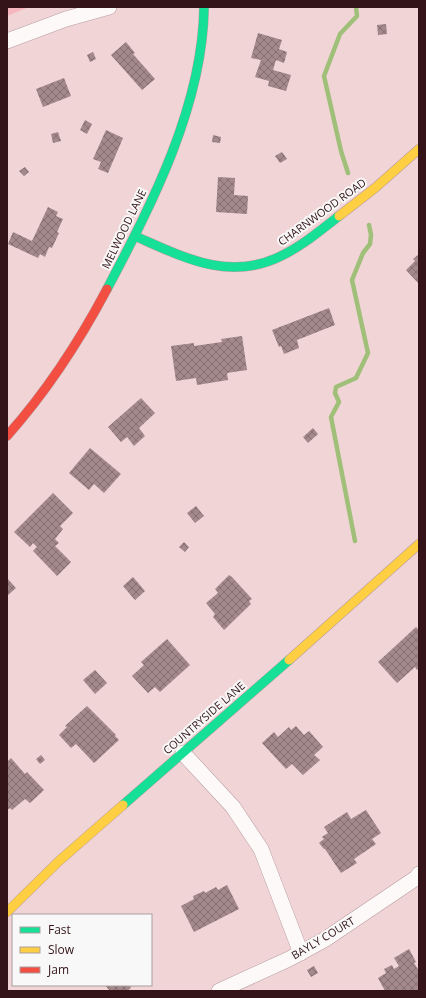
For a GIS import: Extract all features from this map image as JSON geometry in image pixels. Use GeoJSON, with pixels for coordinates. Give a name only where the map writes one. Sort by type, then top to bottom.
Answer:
{"type":"FeatureCollection","features":[{"type":"Feature","properties":{"kind":"street"},"geometry":{"type":"LineString","coordinates":[[7,41],[66,19],[109,7]]}},
{"type":"Feature","properties":{"kind":"street","name":"MELWOOD LANE"},"geometry":{"type":"LineString","coordinates":[[7,436],[46,389],[68,358],[105,296],[171,158],[195,78],[204,27],[204,7]]}},
{"type":"Feature","properties":{"kind":"street","name":"CHARNWOOD ROAD"},"geometry":{"type":"LineString","coordinates":[[135,236],[164,249],[200,262],[231,267],[250,266],[268,262],[301,245],[360,201],[419,149]]}},
{"type":"Feature","properties":{"kind":"street","name":"COUNTRYSIDE LANE"},"geometry":{"type":"LineString","coordinates":[[7,912],[59,862],[419,544]]}},
{"type":"Feature","properties":{"kind":"street"},"geometry":{"type":"LineString","coordinates":[[183,753],[233,806],[261,849],[300,953]]}},
{"type":"Feature","properties":{"kind":"street","name":"BAYLY COURT"},"geometry":{"type":"LineString","coordinates":[[219,991],[300,953],[324,940],[416,878],[419,874]]}},
{"type":"Feature","properties":{"kind":"shaded area"},"geometry":{"type":"Polygon","coordinates":[[[7,7],[29,7],[7,16],[7,7]]]}},
{"type":"Feature","properties":{"kind":"building"},"geometry":{"type":"Polygon","coordinates":[[[386,24],[387,34],[378,35],[377,25],[386,24]]]}},
{"type":"Feature","properties":{"kind":"building"},"geometry":{"type":"Polygon","coordinates":[[[258,33],[282,40],[279,49],[287,52],[284,63],[276,60],[273,70],[291,75],[286,91],[268,86],[269,81],[255,77],[261,60],[251,58],[258,33]]]}},
{"type":"Feature","properties":{"kind":"building"},"geometry":{"type":"Polygon","coordinates":[[[126,42],[135,53],[133,54],[155,79],[142,90],[111,55],[126,42]]]}},
{"type":"Feature","properties":{"kind":"building"},"geometry":{"type":"Polygon","coordinates":[[[93,52],[96,59],[90,62],[87,55],[93,52]]]}},
{"type":"Feature","properties":{"kind":"building"},"geometry":{"type":"Polygon","coordinates":[[[64,78],[71,96],[43,107],[36,89],[64,78]]]}},
{"type":"Feature","properties":{"kind":"building"},"geometry":{"type":"Polygon","coordinates":[[[85,120],[92,124],[87,134],[80,130],[85,120]]]}},
{"type":"Feature","properties":{"kind":"building"},"geometry":{"type":"Polygon","coordinates":[[[106,130],[123,138],[108,173],[98,169],[101,162],[93,159],[106,130]]]}},
{"type":"Feature","properties":{"kind":"building"},"geometry":{"type":"Polygon","coordinates":[[[58,132],[61,141],[53,143],[51,134],[58,132]]]}},
{"type":"Feature","properties":{"kind":"building"},"geometry":{"type":"Polygon","coordinates":[[[213,135],[221,137],[220,143],[212,142],[213,135]]]}},
{"type":"Feature","properties":{"kind":"building"},"geometry":{"type":"Polygon","coordinates":[[[282,152],[287,159],[280,163],[275,156],[282,152]]]}},
{"type":"Feature","properties":{"kind":"building"},"geometry":{"type":"Polygon","coordinates":[[[25,167],[29,172],[24,176],[19,171],[25,167]]]}},
{"type":"Feature","properties":{"kind":"building"},"geometry":{"type":"Polygon","coordinates":[[[218,177],[235,178],[234,195],[248,196],[247,214],[216,212],[218,177]]]}},
{"type":"Feature","properties":{"kind":"building"},"geometry":{"type":"Polygon","coordinates":[[[48,207],[58,212],[56,216],[63,219],[57,232],[59,233],[52,248],[49,247],[45,257],[40,254],[38,258],[8,244],[13,232],[32,241],[48,207]]]}},
{"type":"Feature","properties":{"kind":"building"},"geometry":{"type":"Polygon","coordinates":[[[419,254],[419,284],[406,270],[415,261],[413,259],[419,254]]]}},
{"type":"Feature","properties":{"kind":"building"},"geometry":{"type":"Polygon","coordinates":[[[329,308],[335,325],[297,340],[299,348],[284,354],[281,346],[279,347],[272,330],[329,308]]]}},
{"type":"Feature","properties":{"kind":"building"},"geometry":{"type":"Polygon","coordinates":[[[242,336],[247,370],[227,373],[228,380],[197,385],[196,378],[176,381],[171,346],[194,343],[194,346],[222,342],[221,339],[242,336]]]}},
{"type":"Feature","properties":{"kind":"building"},"geometry":{"type":"Polygon","coordinates":[[[141,398],[155,413],[139,428],[145,436],[134,446],[127,437],[121,442],[108,427],[141,398]]]}},
{"type":"Feature","properties":{"kind":"building"},"geometry":{"type":"Polygon","coordinates":[[[313,428],[318,434],[308,443],[303,437],[313,428]]]}},
{"type":"Feature","properties":{"kind":"building"},"geometry":{"type":"Polygon","coordinates":[[[90,448],[121,474],[104,493],[94,484],[89,490],[69,473],[90,448]]]}},
{"type":"Feature","properties":{"kind":"building"},"geometry":{"type":"Polygon","coordinates":[[[53,493],[73,513],[60,526],[63,529],[55,539],[59,543],[55,546],[71,562],[57,576],[33,551],[37,547],[33,543],[30,547],[14,532],[53,493]]]}},
{"type":"Feature","properties":{"kind":"building"},"geometry":{"type":"Polygon","coordinates":[[[196,506],[204,516],[195,523],[187,513],[196,506]]]}},
{"type":"Feature","properties":{"kind":"building"},"geometry":{"type":"Polygon","coordinates":[[[184,542],[189,547],[185,552],[179,547],[184,542]]]}},
{"type":"Feature","properties":{"kind":"building"},"geometry":{"type":"Polygon","coordinates":[[[229,575],[252,599],[249,601],[251,604],[224,630],[213,617],[215,614],[206,603],[218,593],[215,589],[229,575]]]}},
{"type":"Feature","properties":{"kind":"building"},"geometry":{"type":"Polygon","coordinates":[[[133,577],[145,591],[135,600],[123,586],[133,577]]]}},
{"type":"Feature","properties":{"kind":"building"},"geometry":{"type":"Polygon","coordinates":[[[7,578],[16,588],[7,596],[7,578]]]}},
{"type":"Feature","properties":{"kind":"building"},"geometry":{"type":"Polygon","coordinates":[[[416,627],[419,630],[419,668],[417,670],[415,667],[397,683],[378,662],[416,627]]]}},
{"type":"Feature","properties":{"kind":"building"},"geometry":{"type":"Polygon","coordinates":[[[167,639],[190,665],[160,692],[155,687],[148,693],[132,676],[144,665],[141,662],[167,639]]]}},
{"type":"Feature","properties":{"kind":"building"},"geometry":{"type":"Polygon","coordinates":[[[95,670],[107,683],[95,694],[83,680],[95,670]]]}},
{"type":"Feature","properties":{"kind":"building"},"geometry":{"type":"Polygon","coordinates":[[[87,706],[116,735],[115,736],[119,740],[94,763],[76,744],[71,748],[59,735],[67,727],[65,726],[87,706]]]}},
{"type":"Feature","properties":{"kind":"building"},"geometry":{"type":"Polygon","coordinates":[[[296,726],[304,735],[309,731],[323,747],[314,755],[320,760],[303,775],[292,764],[286,769],[262,743],[274,732],[278,737],[289,727],[291,730],[296,726]]]}},
{"type":"Feature","properties":{"kind":"building"},"geometry":{"type":"Polygon","coordinates":[[[41,755],[45,760],[40,764],[36,759],[41,755]]]}},
{"type":"Feature","properties":{"kind":"building"},"geometry":{"type":"Polygon","coordinates":[[[11,758],[25,774],[27,772],[44,790],[30,803],[25,799],[12,810],[10,808],[7,810],[7,762],[11,758]]]}},
{"type":"Feature","properties":{"kind":"building"},"geometry":{"type":"Polygon","coordinates":[[[366,810],[381,833],[372,839],[376,844],[354,859],[357,863],[341,873],[325,849],[319,843],[324,839],[322,837],[328,833],[324,827],[347,812],[351,819],[366,810]]]}},
{"type":"Feature","properties":{"kind":"building"},"geometry":{"type":"Polygon","coordinates":[[[227,885],[239,909],[194,932],[181,906],[194,899],[193,896],[204,891],[205,893],[216,887],[218,890],[227,885]]]}},
{"type":"Feature","properties":{"kind":"building"},"geometry":{"type":"Polygon","coordinates":[[[409,949],[416,962],[414,963],[419,971],[419,991],[385,991],[378,978],[386,973],[384,969],[392,965],[394,969],[399,966],[394,958],[409,949]]]}},
{"type":"Feature","properties":{"kind":"building"},"geometry":{"type":"Polygon","coordinates":[[[314,966],[318,973],[311,977],[307,970],[314,966]]]}},
{"type":"Feature","properties":{"kind":"building"},"geometry":{"type":"Polygon","coordinates":[[[106,986],[130,986],[131,988],[127,991],[110,991],[106,986]]]}},
{"type":"Feature","properties":{"kind":"waterway"},"geometry":{"type":"LineString","coordinates":[[348,173],[341,151],[324,76],[340,34],[357,16],[356,7]]}},
{"type":"Feature","properties":{"kind":"waterway"},"geometry":{"type":"LineString","coordinates":[[355,541],[331,417],[339,402],[335,393],[336,387],[356,378],[368,353],[352,280],[363,253],[370,244],[371,235],[369,225]]}},
{"type":"Feature","properties":{"kind":"traffic: fast"},"geometry":{"type":"LineString","coordinates":[[107,289],[157,188],[185,117],[195,80],[201,44],[204,7]]}},
{"type":"Feature","properties":{"kind":"traffic: fast"},"geometry":{"type":"LineString","coordinates":[[135,236],[171,252],[206,264],[225,267],[243,267],[262,263],[289,252],[311,238],[339,216]]}},
{"type":"Feature","properties":{"kind":"traffic: fast"},"geometry":{"type":"LineString","coordinates":[[123,805],[289,660]]}},
{"type":"Feature","properties":{"kind":"traffic: slow"},"geometry":{"type":"LineString","coordinates":[[339,216],[375,188],[419,149]]}},
{"type":"Feature","properties":{"kind":"traffic: slow"},"geometry":{"type":"LineString","coordinates":[[289,660],[419,544]]}},
{"type":"Feature","properties":{"kind":"traffic: slow"},"geometry":{"type":"LineString","coordinates":[[7,912],[59,861],[123,805]]}},
{"type":"Feature","properties":{"kind":"traffic: jam"},"geometry":{"type":"LineString","coordinates":[[7,436],[36,402],[62,366],[107,289]]}}]}
